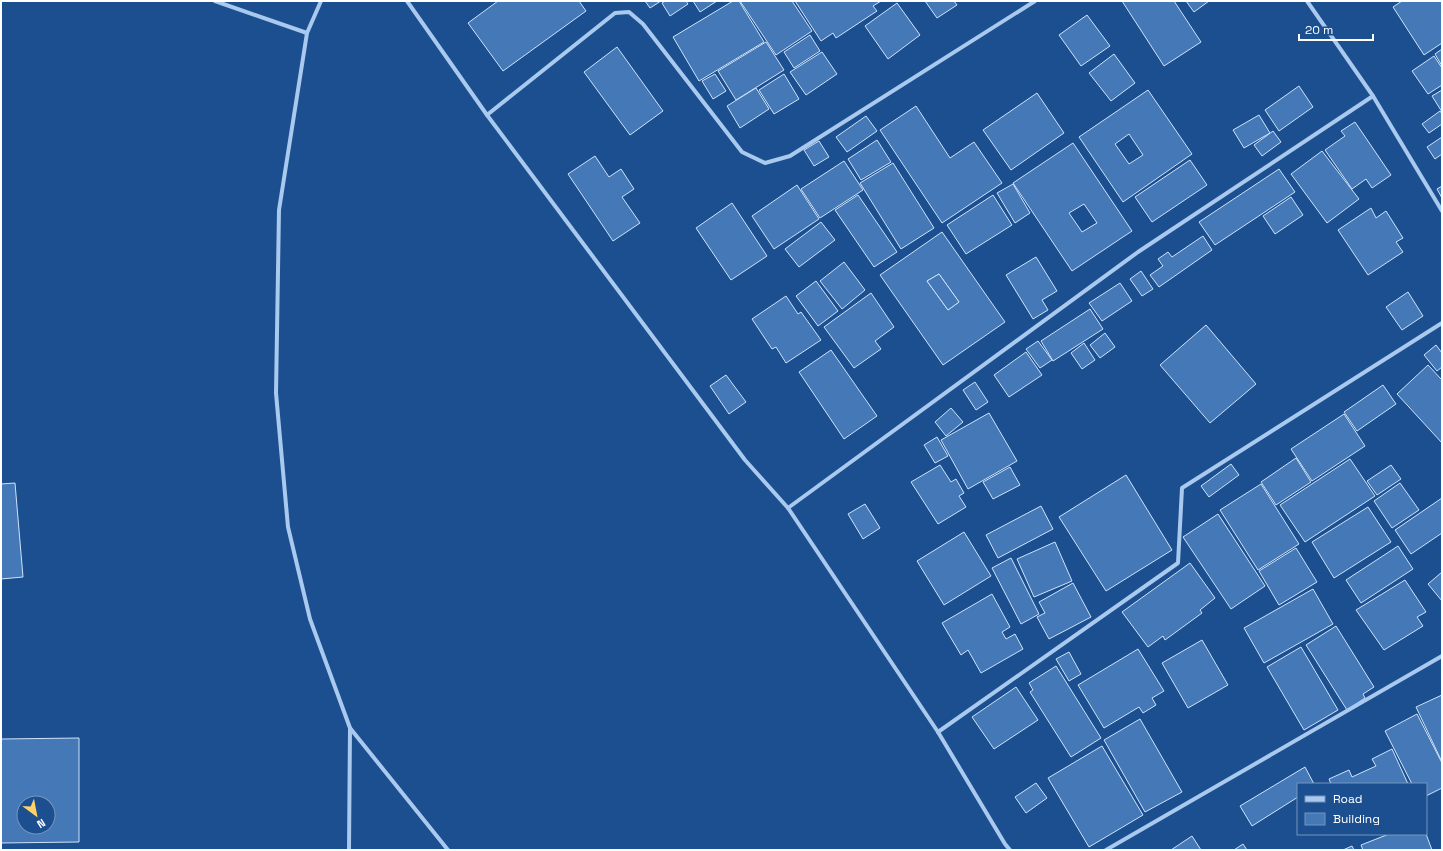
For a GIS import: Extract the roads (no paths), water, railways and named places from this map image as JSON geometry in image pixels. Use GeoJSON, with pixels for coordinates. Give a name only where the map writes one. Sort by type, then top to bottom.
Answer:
{"type":"FeatureCollection","features":[{"type":"Feature","properties":{"kind":"street"},"geometry":{"type":"LineString","coordinates":[[215,1],[307,33]]}},
{"type":"Feature","properties":{"kind":"street"},"geometry":{"type":"LineString","coordinates":[[321,1],[307,33],[279,210],[276,393],[288,527],[310,619],[350,728],[448,850]]}},
{"type":"Feature","properties":{"kind":"street"},"geometry":{"type":"LineString","coordinates":[[407,1],[487,115],[745,460],[788,508],[938,732],[1010,850]]}},
{"type":"Feature","properties":{"kind":"street"},"geometry":{"type":"LineString","coordinates":[[487,115],[615,13],[629,12],[643,24],[742,152],[765,163],[790,156],[1035,1]]}},
{"type":"Feature","properties":{"kind":"street"},"geometry":{"type":"LineString","coordinates":[[1307,1],[1373,96],[1442,211]]}},
{"type":"Feature","properties":{"kind":"street"},"geometry":{"type":"LineString","coordinates":[[788,508],[1138,252],[1373,96]]}},
{"type":"Feature","properties":{"kind":"street"},"geometry":{"type":"LineString","coordinates":[[938,732],[1178,563],[1182,488],[1442,323]]}},
{"type":"Feature","properties":{"kind":"street"},"geometry":{"type":"LineString","coordinates":[[1106,850],[1442,656]]}},
{"type":"Feature","properties":{"kind":"street"},"geometry":{"type":"LineString","coordinates":[[349,850],[350,728]]}}]}
